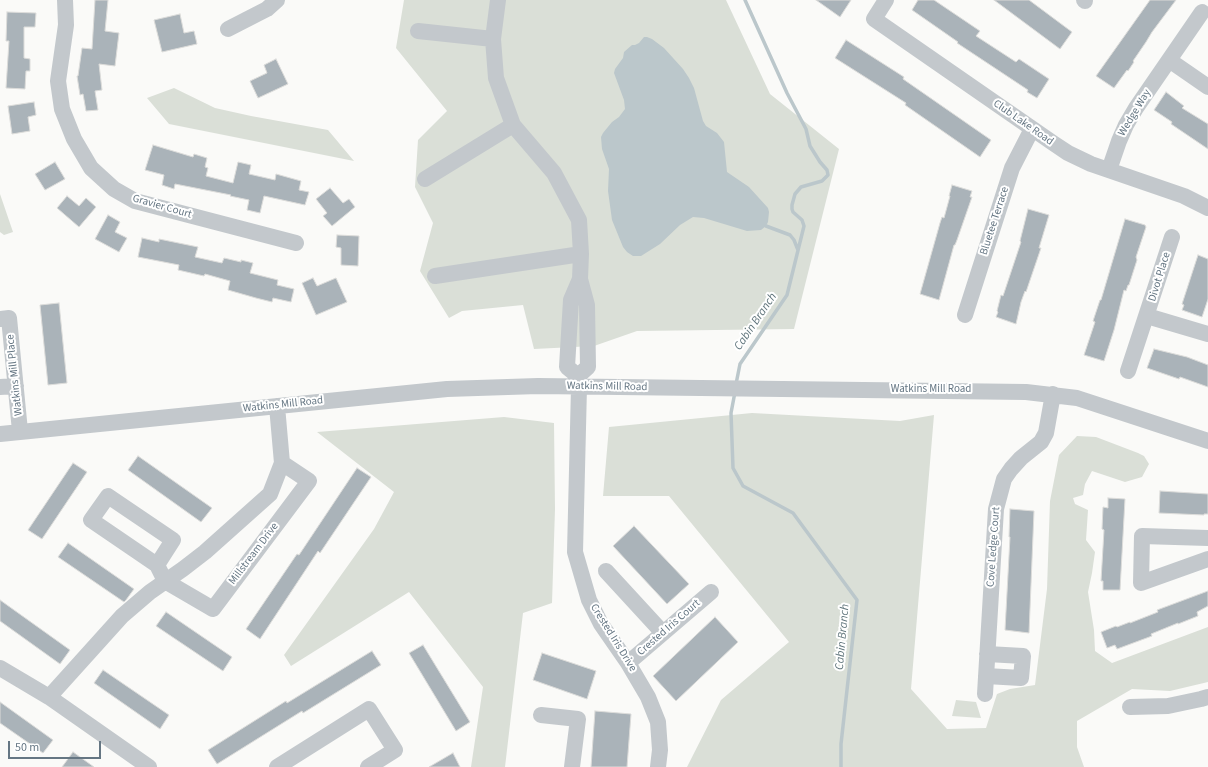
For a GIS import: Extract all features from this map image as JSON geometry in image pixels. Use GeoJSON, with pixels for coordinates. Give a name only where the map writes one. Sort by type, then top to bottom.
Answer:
{"type":"FeatureCollection","features":[{"type":"Feature","properties":{"kind":"street","name":"Gravier Court"},"geometry":{"type":"LineString","coordinates":[[65,0],[66,25],[58,81],[62,109],[74,139],[91,168],[114,189],[135,201],[296,243]]}},
{"type":"Feature","properties":{"kind":"street"},"geometry":{"type":"LineString","coordinates":[[228,29],[267,9],[277,0]]}},
{"type":"Feature","properties":{"kind":"street"},"geometry":{"type":"LineString","coordinates":[[498,0],[494,39],[496,78],[513,124],[554,172],[579,220],[581,254],[580,279],[587,305],[588,366],[578,381]]}},
{"type":"Feature","properties":{"kind":"street","name":"Club Lake Road"},"geometry":{"type":"LineString","coordinates":[[886,0],[874,19],[1068,153],[1091,164],[1184,196],[1208,208]]}},
{"type":"Feature","properties":{"kind":"street","name":"Wedge Way"},"geometry":{"type":"LineString","coordinates":[[1109,170],[1126,125],[1202,12]]}},
{"type":"Feature","properties":{"kind":"street"},"geometry":{"type":"LineString","coordinates":[[418,31],[494,39]]}},
{"type":"Feature","properties":{"kind":"street"},"geometry":{"type":"LineString","coordinates":[[1169,60],[1208,87]]}},
{"type":"Feature","properties":{"kind":"street"},"geometry":{"type":"LineString","coordinates":[[426,179],[513,124]]}},
{"type":"Feature","properties":{"kind":"street","name":"Bluetee Terrace"},"geometry":{"type":"LineString","coordinates":[[965,315],[1012,168],[1032,129]]}},
{"type":"Feature","properties":{"kind":"street","name":"Divot Place"},"geometry":{"type":"LineString","coordinates":[[1128,371],[1172,237]]}},
{"type":"Feature","properties":{"kind":"street"},"geometry":{"type":"LineString","coordinates":[[435,276],[581,254]]}},
{"type":"Feature","properties":{"kind":"street","name":"Divot Place"},"geometry":{"type":"LineString","coordinates":[[1147,316],[1208,334]]}},
{"type":"Feature","properties":{"kind":"street","name":"Watkins Mill Place"},"geometry":{"type":"LineString","coordinates":[[4,319],[16,386],[20,431]]}},
{"type":"Feature","properties":{"kind":"street","name":"Watkins Mill Road"},"geometry":{"type":"LineString","coordinates":[[0,434],[455,388],[578,381],[704,388],[1001,391],[1053,394],[1095,403],[1208,441]]}},
{"type":"Feature","properties":{"kind":"street","name":"Crested Iris Drive"},"geometry":{"type":"LineString","coordinates":[[578,381],[576,552],[589,600],[601,624],[628,663],[648,697],[658,722],[660,737],[658,767]]}},
{"type":"Feature","properties":{"kind":"street"},"geometry":{"type":"LineString","coordinates":[[0,387],[16,386]]}},
{"type":"Feature","properties":{"kind":"street","name":"Cove Ledge Court"},"geometry":{"type":"LineString","coordinates":[[985,694],[996,509],[1000,490],[1004,479],[1011,469],[1021,458],[1041,442],[1046,434],[1053,394]]}},
{"type":"Feature","properties":{"kind":"street"},"geometry":{"type":"LineString","coordinates":[[48,697],[117,622],[150,592],[205,552],[270,494],[282,463],[277,406]]}},
{"type":"Feature","properties":{"kind":"street","name":"Millstream Drive"},"geometry":{"type":"LineString","coordinates":[[165,581],[213,609],[309,481],[282,463]]}},
{"type":"Feature","properties":{"kind":"street"},"geometry":{"type":"LineString","coordinates":[[157,565],[173,540],[108,496],[91,520],[157,565],[165,581]]}},
{"type":"Feature","properties":{"kind":"street"},"geometry":{"type":"LineString","coordinates":[[1208,538],[1142,536],[1141,583],[1208,559]]}},
{"type":"Feature","properties":{"kind":"street"},"geometry":{"type":"LineString","coordinates":[[606,571],[663,633]]}},
{"type":"Feature","properties":{"kind":"street","name":"Crested Iris Court"},"geometry":{"type":"LineString","coordinates":[[628,663],[710,592]]}},
{"type":"Feature","properties":{"kind":"street"},"geometry":{"type":"LineString","coordinates":[[986,676],[1021,678],[1023,656],[987,654]]}},
{"type":"Feature","properties":{"kind":"street"},"geometry":{"type":"LineString","coordinates":[[0,668],[48,697],[149,767]]}},
{"type":"Feature","properties":{"kind":"street"},"geometry":{"type":"LineString","coordinates":[[1130,707],[1168,706],[1208,697]]}},
{"type":"Feature","properties":{"kind":"street"},"geometry":{"type":"LineString","coordinates":[[280,766],[369,709],[395,750],[368,767]]}},
{"type":"Feature","properties":{"kind":"street"},"geometry":{"type":"LineString","coordinates":[[541,715],[578,719],[572,767]]}},
{"type":"Feature","properties":{"kind":"shaded area"},"geometry":{"type":"Polygon","coordinates":[[[404,0],[726,0],[770,94],[839,149],[794,329],[637,331],[594,346],[534,349],[523,305],[462,311],[449,318],[420,271],[433,223],[415,187],[418,140],[447,111],[396,48],[404,0]]]}},
{"type":"Feature","properties":{"kind":"shaded area"},"geometry":{"type":"Polygon","coordinates":[[[644,37],[652,39],[664,48],[683,69],[694,88],[703,121],[706,126],[717,133],[724,142],[727,172],[749,187],[768,208],[768,222],[761,230],[747,231],[704,218],[693,217],[680,225],[660,244],[641,256],[633,256],[623,247],[612,220],[608,191],[609,169],[602,149],[601,137],[612,122],[619,117],[625,109],[624,100],[614,73],[615,69],[623,58],[624,52],[632,45],[639,43],[644,37]]]}},
{"type":"Feature","properties":{"kind":"shaded area"},"geometry":{"type":"Polygon","coordinates":[[[174,88],[215,108],[328,130],[354,161],[169,124],[147,98],[174,88]]]}},
{"type":"Feature","properties":{"kind":"shaded area"},"geometry":{"type":"Polygon","coordinates":[[[0,194],[13,232],[4,235],[0,232],[0,194]]]}},
{"type":"Feature","properties":{"kind":"shaded area"},"geometry":{"type":"Polygon","coordinates":[[[752,413],[900,421],[934,415],[911,689],[947,729],[986,728],[997,694],[1010,689],[1035,685],[1047,589],[1050,501],[1059,455],[1077,436],[1096,437],[1138,453],[1144,456],[1149,464],[1142,477],[1125,482],[1092,471],[1085,484],[1083,495],[1073,498],[1075,504],[1088,510],[1086,540],[1095,552],[1088,592],[1094,630],[1095,651],[1112,663],[1208,627],[1208,682],[1170,691],[1132,689],[1077,721],[1077,747],[1084,767],[687,767],[721,700],[789,642],[669,496],[603,496],[609,427],[752,413]]]}},
{"type":"Feature","properties":{"kind":"shaded area"},"geometry":{"type":"Polygon","coordinates":[[[504,417],[554,423],[555,509],[552,603],[523,613],[505,767],[471,767],[483,687],[409,592],[291,666],[284,655],[374,529],[394,492],[317,432],[504,417]]]}},
{"type":"Feature","properties":{"kind":"shaded area"},"geometry":{"type":"Polygon","coordinates":[[[956,700],[976,702],[981,718],[952,716],[956,700]]]}},
{"type":"Feature","properties":{"kind":"building"},"geometry":{"type":"Polygon","coordinates":[[[95,0],[108,0],[105,31],[119,33],[115,66],[99,64],[102,90],[95,91],[98,110],[86,111],[83,94],[80,95],[77,76],[82,48],[92,49],[95,0]]]}},
{"type":"Feature","properties":{"kind":"building"},"geometry":{"type":"Polygon","coordinates":[[[816,0],[851,0],[840,17],[816,0]]]}},
{"type":"Feature","properties":{"kind":"building"},"geometry":{"type":"Polygon","coordinates":[[[918,0],[934,0],[980,31],[976,36],[1016,62],[1019,59],[1049,79],[1037,98],[1027,92],[1028,90],[957,43],[958,42],[912,10],[918,0]]]}},
{"type":"Feature","properties":{"kind":"building"},"geometry":{"type":"Polygon","coordinates":[[[994,0],[1029,0],[1072,32],[1060,49],[994,0]]]}},
{"type":"Feature","properties":{"kind":"building"},"geometry":{"type":"Polygon","coordinates":[[[1150,0],[1176,0],[1152,32],[1128,71],[1127,70],[1114,88],[1096,76],[1150,0]]]}},
{"type":"Feature","properties":{"kind":"building"},"geometry":{"type":"Polygon","coordinates":[[[7,12],[36,13],[35,27],[24,27],[24,58],[30,59],[30,71],[26,71],[25,89],[6,88],[9,41],[6,41],[7,12]]]}},
{"type":"Feature","properties":{"kind":"building"},"geometry":{"type":"Polygon","coordinates":[[[180,14],[184,33],[194,31],[197,44],[162,52],[154,20],[180,14]]]}},
{"type":"Feature","properties":{"kind":"building"},"geometry":{"type":"Polygon","coordinates":[[[846,40],[904,77],[903,79],[991,140],[980,157],[905,105],[906,103],[835,58],[846,40]]]}},
{"type":"Feature","properties":{"kind":"building"},"geometry":{"type":"Polygon","coordinates":[[[276,59],[288,84],[258,98],[250,81],[267,73],[264,65],[276,59]]]}},
{"type":"Feature","properties":{"kind":"building"},"geometry":{"type":"Polygon","coordinates":[[[1166,92],[1184,106],[1182,108],[1208,124],[1208,149],[1171,124],[1172,122],[1154,110],[1166,92]]]}},
{"type":"Feature","properties":{"kind":"building"},"geometry":{"type":"Polygon","coordinates":[[[34,102],[36,115],[28,117],[30,131],[12,134],[8,106],[34,102]]]}},
{"type":"Feature","properties":{"kind":"building"},"geometry":{"type":"Polygon","coordinates":[[[153,145],[193,157],[194,154],[207,158],[205,167],[208,168],[206,176],[233,183],[238,162],[251,165],[249,174],[275,180],[276,174],[301,181],[299,190],[309,192],[305,205],[264,196],[260,213],[247,210],[249,200],[175,184],[174,189],[162,185],[164,175],[145,170],[153,145]]]}},
{"type":"Feature","properties":{"kind":"building"},"geometry":{"type":"Polygon","coordinates":[[[55,162],[65,179],[45,190],[35,174],[55,162]]]}},
{"type":"Feature","properties":{"kind":"building"},"geometry":{"type":"Polygon","coordinates":[[[952,185],[972,191],[970,197],[972,197],[954,245],[939,300],[920,294],[940,223],[942,217],[944,218],[952,185]]]}},
{"type":"Feature","properties":{"kind":"building"},"geometry":{"type":"Polygon","coordinates":[[[330,188],[343,203],[349,199],[355,207],[332,226],[323,216],[327,213],[316,199],[330,188]]]}},
{"type":"Feature","properties":{"kind":"building"},"geometry":{"type":"Polygon","coordinates":[[[67,196],[79,206],[86,198],[96,207],[79,227],[57,208],[67,196]]]}},
{"type":"Feature","properties":{"kind":"building"},"geometry":{"type":"Polygon","coordinates":[[[1028,209],[1049,215],[1039,248],[1041,248],[1026,292],[1025,291],[1021,302],[1016,324],[996,317],[1001,295],[1003,296],[1021,242],[1028,209]]]}},
{"type":"Feature","properties":{"kind":"building"},"geometry":{"type":"Polygon","coordinates":[[[108,215],[120,222],[115,232],[127,238],[119,252],[95,239],[108,215]]]}},
{"type":"Feature","properties":{"kind":"building"},"geometry":{"type":"Polygon","coordinates":[[[1125,219],[1145,225],[1146,227],[1129,285],[1126,291],[1124,290],[1114,330],[1104,361],[1084,355],[1125,219]]]}},
{"type":"Feature","properties":{"kind":"building"},"geometry":{"type":"Polygon","coordinates":[[[337,235],[359,236],[358,266],[341,265],[341,248],[336,247],[337,235]]]}},
{"type":"Feature","properties":{"kind":"building"},"geometry":{"type":"Polygon","coordinates":[[[142,238],[159,242],[159,239],[198,247],[195,257],[222,263],[224,258],[253,263],[250,273],[278,280],[277,285],[294,289],[291,302],[273,298],[272,302],[228,290],[230,281],[205,274],[204,276],[178,270],[179,265],[138,257],[142,238]]]}},
{"type":"Feature","properties":{"kind":"building"},"geometry":{"type":"Polygon","coordinates":[[[1198,255],[1208,259],[1208,299],[1202,317],[1182,310],[1184,305],[1182,304],[1198,255]]]}},
{"type":"Feature","properties":{"kind":"building"},"geometry":{"type":"Polygon","coordinates":[[[313,278],[317,286],[336,278],[347,302],[316,315],[302,283],[313,278]]]}},
{"type":"Feature","properties":{"kind":"building"},"geometry":{"type":"Polygon","coordinates":[[[59,303],[67,383],[48,385],[40,305],[59,303]]]}},
{"type":"Feature","properties":{"kind":"building"},"geometry":{"type":"Polygon","coordinates":[[[1154,349],[1187,357],[1208,365],[1208,387],[1180,377],[1179,379],[1147,368],[1154,349]]]}},
{"type":"Feature","properties":{"kind":"building"},"geometry":{"type":"Polygon","coordinates":[[[138,456],[212,508],[201,522],[128,470],[138,456]]]}},
{"type":"Feature","properties":{"kind":"building"},"geometry":{"type":"Polygon","coordinates":[[[73,463],[87,472],[42,539],[28,530],[73,463]]]}},
{"type":"Feature","properties":{"kind":"building"},"geometry":{"type":"Polygon","coordinates":[[[357,468],[371,477],[320,553],[318,551],[260,639],[246,629],[297,554],[299,555],[357,468]]]}},
{"type":"Feature","properties":{"kind":"building"},"geometry":{"type":"Polygon","coordinates":[[[1160,491],[1208,494],[1208,514],[1159,513],[1160,491]]]}},
{"type":"Feature","properties":{"kind":"building"},"geometry":{"type":"Polygon","coordinates":[[[1108,498],[1125,499],[1120,590],[1103,590],[1103,581],[1101,581],[1104,530],[1102,529],[1103,507],[1108,508],[1108,498]]]}},
{"type":"Feature","properties":{"kind":"building"},"geometry":{"type":"Polygon","coordinates":[[[1010,509],[1034,511],[1029,633],[1005,630],[1010,509]]]}},
{"type":"Feature","properties":{"kind":"building"},"geometry":{"type":"Polygon","coordinates":[[[634,526],[689,584],[667,604],[613,546],[634,526]]]}},
{"type":"Feature","properties":{"kind":"building"},"geometry":{"type":"Polygon","coordinates":[[[68,543],[134,589],[124,602],[58,557],[68,543]]]}},
{"type":"Feature","properties":{"kind":"building"},"geometry":{"type":"Polygon","coordinates":[[[1208,591],[1208,606],[1197,612],[1198,616],[1117,649],[1115,645],[1107,648],[1101,632],[1116,626],[1130,623],[1158,612],[1157,610],[1208,591]]]}},
{"type":"Feature","properties":{"kind":"building"},"geometry":{"type":"Polygon","coordinates":[[[0,600],[70,650],[60,664],[0,621],[0,600]]]}},
{"type":"Feature","properties":{"kind":"building"},"geometry":{"type":"Polygon","coordinates":[[[166,612],[232,657],[223,671],[156,626],[166,612]]]}},
{"type":"Feature","properties":{"kind":"building"},"geometry":{"type":"Polygon","coordinates":[[[715,617],[738,642],[676,701],[653,676],[715,617]]]}},
{"type":"Feature","properties":{"kind":"building"},"geometry":{"type":"Polygon","coordinates":[[[423,645],[470,722],[456,731],[409,653],[423,645]]]}},
{"type":"Feature","properties":{"kind":"building"},"geometry":{"type":"Polygon","coordinates":[[[372,651],[381,665],[303,713],[302,711],[217,764],[208,750],[286,701],[287,703],[372,651]]]}},
{"type":"Feature","properties":{"kind":"building"},"geometry":{"type":"Polygon","coordinates":[[[542,653],[596,671],[587,699],[533,680],[542,653]]]}},
{"type":"Feature","properties":{"kind":"building"},"geometry":{"type":"Polygon","coordinates":[[[103,670],[169,715],[160,729],[94,683],[103,670]]]}},
{"type":"Feature","properties":{"kind":"building"},"geometry":{"type":"Polygon","coordinates":[[[0,702],[53,740],[43,753],[0,723],[0,702]]]}},
{"type":"Feature","properties":{"kind":"building"},"geometry":{"type":"Polygon","coordinates":[[[595,711],[631,714],[627,767],[591,767],[595,711]]]}},
{"type":"Feature","properties":{"kind":"building"},"geometry":{"type":"Polygon","coordinates":[[[73,752],[94,767],[62,767],[73,752]]]}},
{"type":"Feature","properties":{"kind":"building"},"geometry":{"type":"Polygon","coordinates":[[[453,753],[460,767],[429,767],[453,753]]]}},
{"type":"Feature","properties":{"kind":"waterway","name":"Cabin Branch"},"geometry":{"type":"LineString","coordinates":[[736,384],[740,364],[787,295],[804,226],[802,220],[793,212],[792,209],[795,194],[801,187],[822,181],[828,175],[827,170],[810,146],[806,129],[787,93],[745,0]]}},
{"type":"Feature","properties":{"kind":"waterway"},"geometry":{"type":"LineString","coordinates":[[766,226],[790,235],[798,250]]}},
{"type":"Feature","properties":{"kind":"waterway","name":"Cabin Branch"},"geometry":{"type":"LineString","coordinates":[[735,392],[731,413],[733,468],[743,486],[793,513],[857,600],[841,744],[841,767]]}}]}
